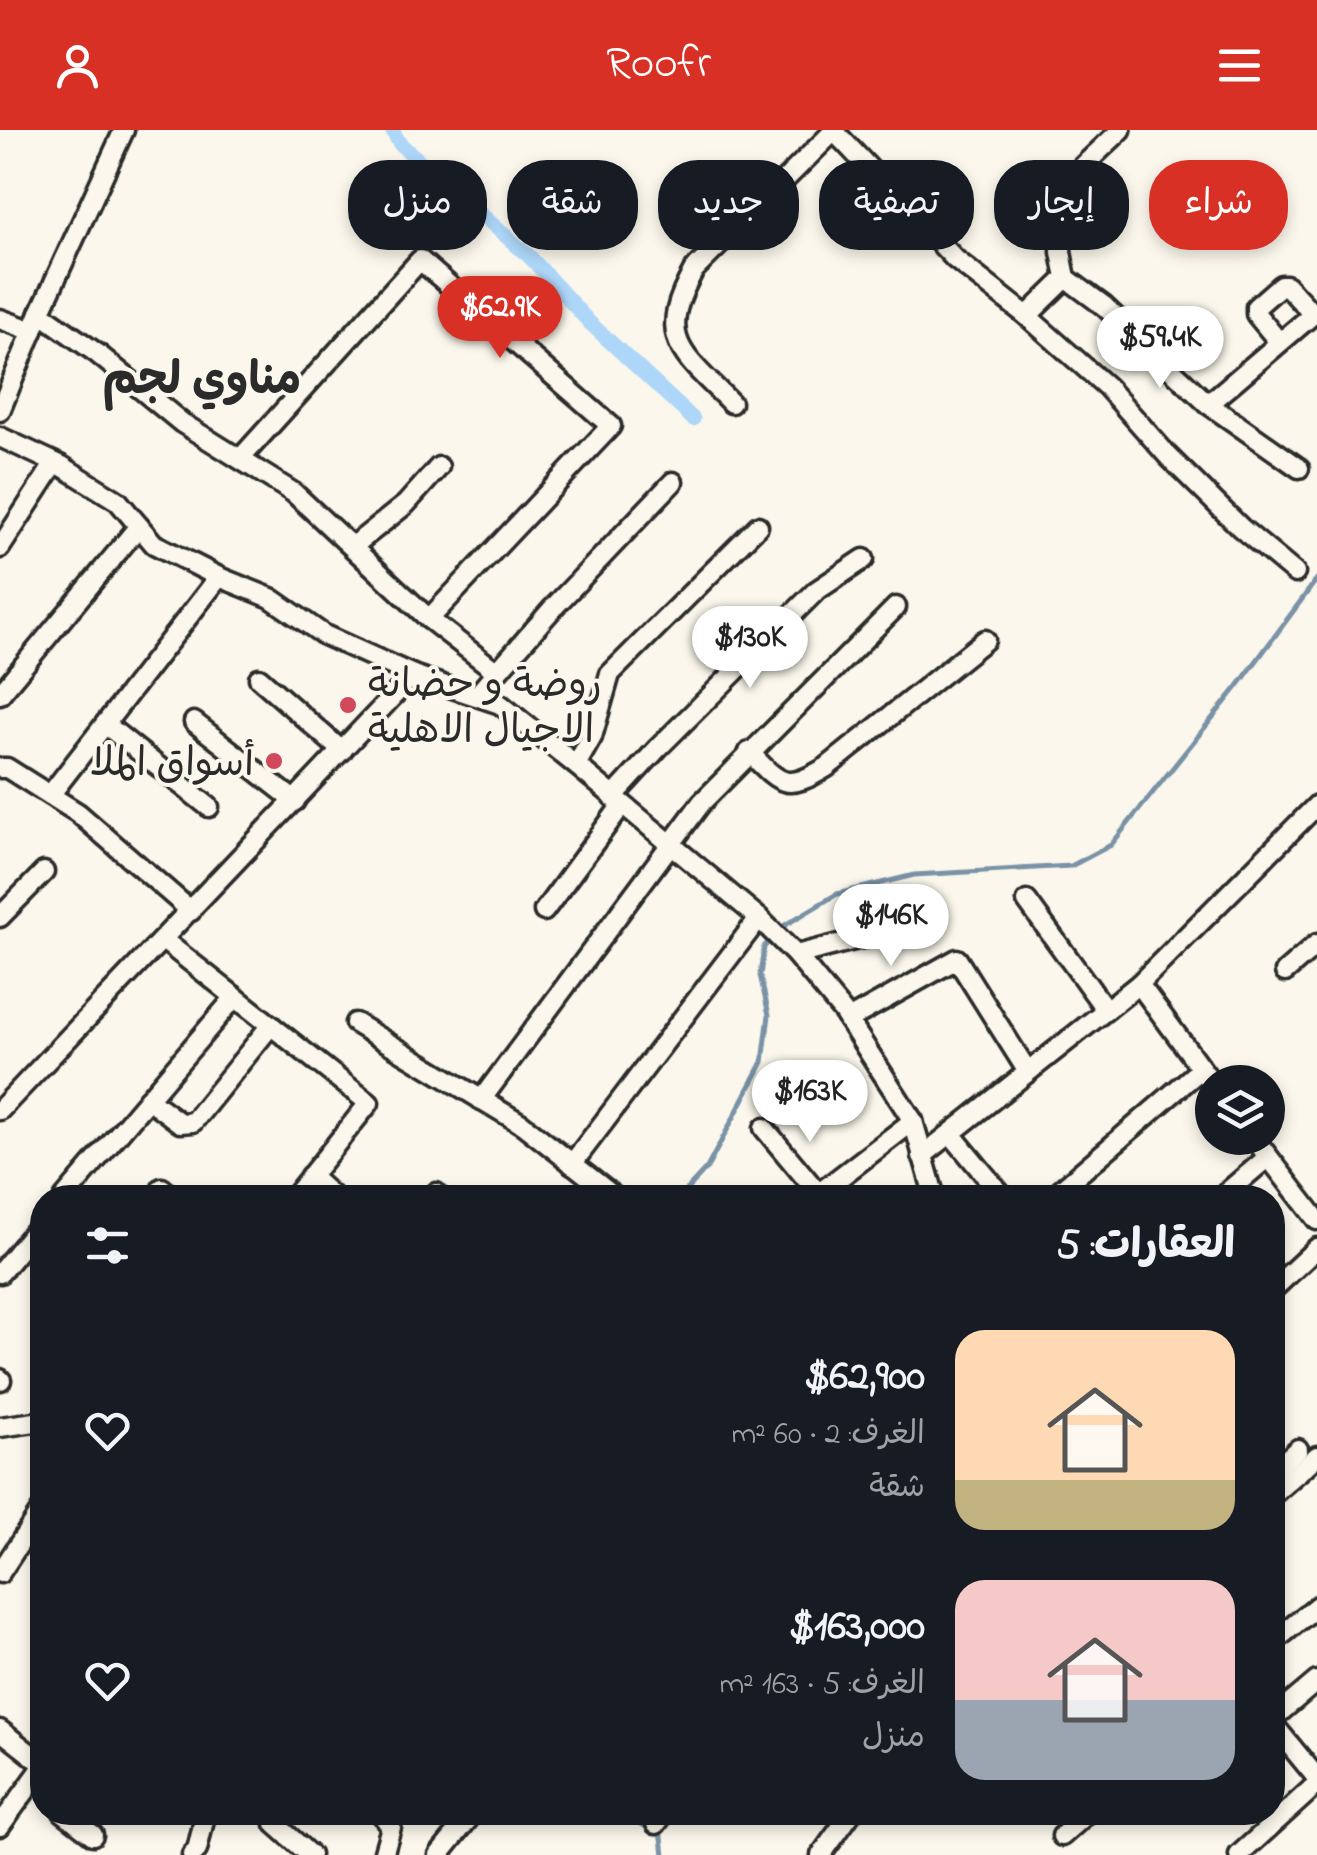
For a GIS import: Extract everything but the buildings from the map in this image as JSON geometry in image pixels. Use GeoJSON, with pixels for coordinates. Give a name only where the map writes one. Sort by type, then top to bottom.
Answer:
{"type":"FeatureCollection","features":[{"type":"Feature","properties":{"kind":"street"},"geometry":{"type":"LineString","coordinates":[[1120,130],[1065,183],[1061,252],[1066,278],[1104,306],[1208,404],[1299,468]]}},
{"type":"Feature","properties":{"kind":"street"},"geometry":{"type":"LineString","coordinates":[[731,403],[679,348],[674,333],[684,288],[694,270],[833,131],[955,259],[1107,387],[1228,516],[1295,574]]}},
{"type":"Feature","properties":{"kind":"street"},"geometry":{"type":"LineString","coordinates":[[0,412],[118,132]]}},
{"type":"Feature","properties":{"kind":"street"},"geometry":{"type":"LineString","coordinates":[[240,459],[420,260],[611,426],[430,619]]}},
{"type":"Feature","properties":{"kind":"street"},"geometry":{"type":"LineString","coordinates":[[1027,316],[1066,278]]}},
{"type":"Feature","properties":{"kind":"street"},"geometry":{"type":"LineString","coordinates":[[1208,404],[1315,313],[1286,285],[1281,285],[1256,308],[1256,314],[1279,342]]}},
{"type":"Feature","properties":{"kind":"street"},"geometry":{"type":"LineString","coordinates":[[0,320],[37,322],[98,354],[182,423],[294,494],[430,619],[497,672]]}},
{"type":"Feature","properties":{"kind":"street"},"geometry":{"type":"LineString","coordinates":[[0,437],[118,500],[154,544],[219,578],[271,598],[324,636],[414,675],[500,704],[576,765],[759,918],[796,954],[848,1020],[913,1121],[932,1185]]}},
{"type":"Feature","properties":{"kind":"street"},"geometry":{"type":"LineString","coordinates":[[0,548],[55,463]]}},
{"type":"Feature","properties":{"kind":"street"},"geometry":{"type":"LineString","coordinates":[[352,546],[406,504],[439,466]]}},
{"type":"Feature","properties":{"kind":"street"},"geometry":{"type":"LineString","coordinates":[[477,695],[673,482]]}},
{"type":"Feature","properties":{"kind":"street"},"geometry":{"type":"LineString","coordinates":[[0,694],[140,526]]}},
{"type":"Feature","properties":{"kind":"street"},"geometry":{"type":"LineString","coordinates":[[576,765],[592,738],[610,674],[758,526]]}},
{"type":"Feature","properties":{"kind":"street"},"geometry":{"type":"LineString","coordinates":[[544,911],[658,748],[816,591],[864,559]]}},
{"type":"Feature","properties":{"kind":"street"},"geometry":{"type":"LineString","coordinates":[[50,795],[219,578]]}},
{"type":"Feature","properties":{"kind":"street"},"geometry":{"type":"LineString","coordinates":[[481,1100],[711,791],[896,607]]}},
{"type":"Feature","properties":{"kind":"street"},"geometry":{"type":"LineString","coordinates":[[749,752],[779,782],[802,782],[985,640]]}},
{"type":"Feature","properties":{"kind":"street"},"geometry":{"type":"LineString","coordinates":[[0,1110],[414,675]]}},
{"type":"Feature","properties":{"kind":"street"},"geometry":{"type":"LineString","coordinates":[[259,678],[342,750]]}},
{"type":"Feature","properties":{"kind":"street"},"geometry":{"type":"LineString","coordinates":[[194,722],[294,801]]}},
{"type":"Feature","properties":{"kind":"street"},"geometry":{"type":"LineString","coordinates":[[106,724],[209,807]]}},
{"type":"Feature","properties":{"kind":"street"},"geometry":{"type":"LineString","coordinates":[[0,768],[8,768],[78,812],[191,911]]}},
{"type":"Feature","properties":{"kind":"street"},"geometry":{"type":"LineString","coordinates":[[922,1156],[1139,984],[1317,805]]}},
{"type":"Feature","properties":{"kind":"street"},"geometry":{"type":"LineString","coordinates":[[0,917],[44,872]]}},
{"type":"Feature","properties":{"kind":"street"},"geometry":{"type":"LineString","coordinates":[[1026,901],[1106,1010]]}},
{"type":"Feature","properties":{"kind":"street"},"geometry":{"type":"LineString","coordinates":[[572,1164],[759,918]]}},
{"type":"Feature","properties":{"kind":"street"},"geometry":{"type":"LineString","coordinates":[[796,954],[925,922]]}},
{"type":"Feature","properties":{"kind":"street"},"geometry":{"type":"LineString","coordinates":[[163,940],[369,1103],[303,1185]]}},
{"type":"Feature","properties":{"kind":"street"},"geometry":{"type":"LineString","coordinates":[[1285,972],[1317,944]]}},
{"type":"Feature","properties":{"kind":"street"},"geometry":{"type":"LineString","coordinates":[[848,1020],[957,960],[1028,1072]]}},
{"type":"Feature","properties":{"kind":"street"},"geometry":{"type":"LineString","coordinates":[[1139,984],[1199,1065]]}},
{"type":"Feature","properties":{"kind":"street"},"geometry":{"type":"LineString","coordinates":[[75,1185],[236,997]]}},
{"type":"Feature","properties":{"kind":"street"},"geometry":{"type":"LineString","coordinates":[[355,1023],[522,1124],[599,1185]]}},
{"type":"Feature","properties":{"kind":"street"},"geometry":{"type":"LineString","coordinates":[[148,1099],[180,1123],[193,1122],[271,1025]]}},
{"type":"Feature","properties":{"kind":"street"},"geometry":{"type":"LineString","coordinates":[[1069,1185],[1195,1085]]}},
{"type":"Feature","properties":{"kind":"street"},"geometry":{"type":"LineString","coordinates":[[829,1185],[913,1121]]}},
{"type":"Feature","properties":{"kind":"street"},"geometry":{"type":"LineString","coordinates":[[764,1128],[808,1185]]}},
{"type":"Feature","properties":{"kind":"street"},"geometry":{"type":"LineString","coordinates":[[951,1134],[993,1185]]}},
{"type":"Feature","properties":{"kind":"street"},"geometry":{"type":"LineString","coordinates":[[1235,1185],[1268,1157],[1317,1220]]}},
{"type":"Feature","properties":{"kind":"street"},"geometry":{"type":"LineString","coordinates":[[310,1176],[320,1185]]}},
{"type":"Feature","properties":{"kind":"street"},"geometry":{"type":"LineString","coordinates":[[0,1272],[30,1236]]}},
{"type":"Feature","properties":{"kind":"street"},"geometry":{"type":"LineString","coordinates":[[1285,1278],[1317,1248]]}},
{"type":"Feature","properties":{"kind":"street"},"geometry":{"type":"LineString","coordinates":[[0,1427],[30,1423]]}},
{"type":"Feature","properties":{"kind":"street"},"geometry":{"type":"LineString","coordinates":[[1285,1461],[1298,1450]]}},
{"type":"Feature","properties":{"kind":"street"},"geometry":{"type":"LineString","coordinates":[[1285,1484],[1317,1456]]}},
{"type":"Feature","properties":{"kind":"street"},"geometry":{"type":"LineString","coordinates":[[0,1573],[30,1527]]}},
{"type":"Feature","properties":{"kind":"street"},"geometry":{"type":"LineString","coordinates":[[1285,1632],[1317,1606]]}},
{"type":"Feature","properties":{"kind":"street"},"geometry":{"type":"LineString","coordinates":[[1285,1709],[1317,1681]]}},
{"type":"Feature","properties":{"kind":"street"},"geometry":{"type":"LineString","coordinates":[[0,1730],[30,1756]]}},
{"type":"Feature","properties":{"kind":"street"},"geometry":{"type":"LineString","coordinates":[[1285,1738],[1317,1781],[1285,1811]]}},
{"type":"Feature","properties":{"kind":"street"},"geometry":{"type":"LineString","coordinates":[[0,1826],[30,1798]]}},
{"type":"Feature","properties":{"kind":"street"},"geometry":{"type":"LineString","coordinates":[[80,1825],[93,1835]]}},
{"type":"Feature","properties":{"kind":"street"},"geometry":{"type":"LineString","coordinates":[[192,1855],[203,1825]]}},
{"type":"Feature","properties":{"kind":"street"},"geometry":{"type":"LineString","coordinates":[[276,1825],[310,1855]]}},
{"type":"Feature","properties":{"kind":"street"},"geometry":{"type":"LineString","coordinates":[[383,1855],[390,1825]]}},
{"type":"Feature","properties":{"kind":"street"},"geometry":{"type":"LineString","coordinates":[[439,1855],[463,1825]]}},
{"type":"Feature","properties":{"kind":"street"},"geometry":{"type":"LineString","coordinates":[[821,1855],[843,1825]]}},
{"type":"Feature","properties":{"kind":"street"},"geometry":{"type":"LineString","coordinates":[[1062,1836],[1074,1825]]}},
{"type":"Feature","properties":{"kind":"street"},"geometry":{"type":"LineString","coordinates":[[1239,1855],[1271,1825]]}},
{"type":"Feature","properties":{"kind":"waterway"},"geometry":{"type":"LineString","coordinates":[[392,130],[400,144],[530,257],[590,323],[693,419]]}},
{"type":"Feature","properties":{"kind":"waterway"},"geometry":{"type":"LineString","coordinates":[[785,925],[837,894],[914,875],[1071,866],[1111,845],[1238,686],[1317,579]]}},
{"type":"Feature","properties":{"kind":"waterway"},"geometry":{"type":"LineString","coordinates":[[691,1185],[707,1168],[763,1062],[769,1015],[760,975],[764,947],[770,940]]}},
{"type":"Feature","properties":{"kind":"waterway"},"geometry":{"type":"LineString","coordinates":[[643,1825],[662,1837],[664,1855]]}},
{"type":"Feature","properties":{"kind":"place","name":"روضة و حضانة الاجيال الاهلية"},"geometry":{"type":"Point","coordinates":[348,705]}},
{"type":"Feature","properties":{"kind":"place","name":"أسواق الملا"},"geometry":{"type":"Point","coordinates":[274,761]}},
{"type":"Feature","properties":{"kind":"district","name":"مناوي لجم"},"geometry":{"type":"Point","coordinates":[202,377]}}]}
